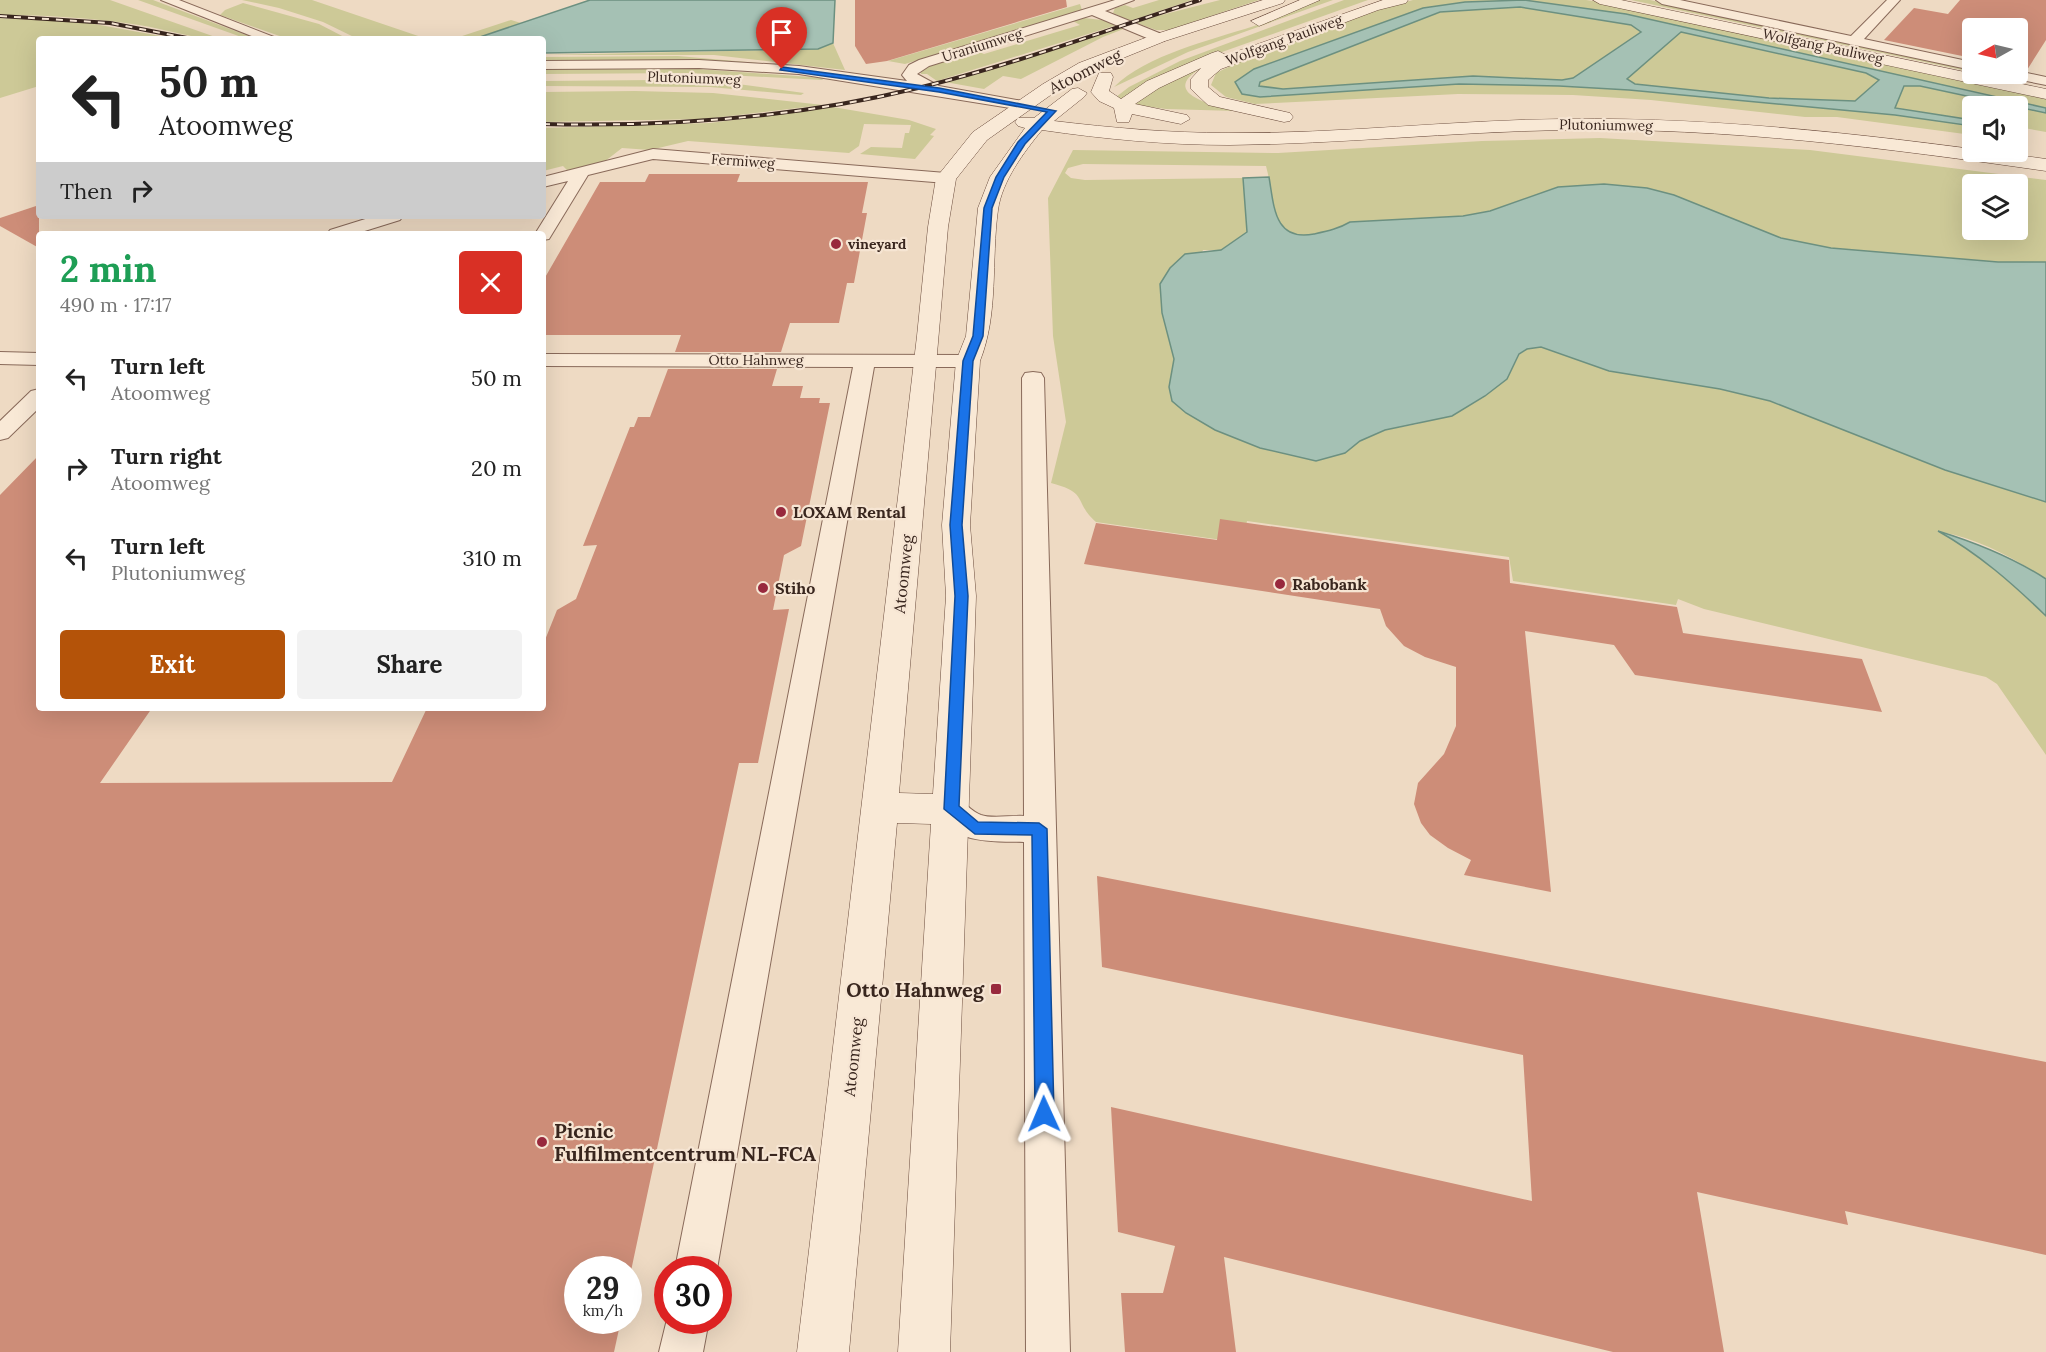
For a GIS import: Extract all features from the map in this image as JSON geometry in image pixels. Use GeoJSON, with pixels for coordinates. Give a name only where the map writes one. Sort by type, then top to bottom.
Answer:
{"type":"FeatureCollection","features":[{"type":"Feature","properties":{"kind":"main road","name":"Atoomweg"},"geometry":{"type":"LineString","coordinates":[[823,1352],[938,227],[946,178],[980,136],[1005,113],[1085,67],[1159,38],[1278,0]]}},
{"type":"Feature","properties":{"kind":"main road","name":"Atoomweg"},"geometry":{"type":"LineString","coordinates":[[924,1352],[961,596],[956,525],[968,361],[978,336],[988,208],[1000,177],[1022,142],[1045,117],[1105,77],[1157,55],[1264,20],[1313,0]]}},
{"type":"Feature","properties":{"kind":"main road","name":"Wolfgang Pauliweg"},"geometry":{"type":"LineString","coordinates":[[1123,112],[1129,98],[1206,60],[1378,0]]}},
{"type":"Feature","properties":{"kind":"main road","name":"Wolfgang Pauliweg"},"geometry":{"type":"LineString","coordinates":[[1284,117],[1214,100],[1200,89],[1199,79],[1215,65],[1373,7],[1401,0]]}},
{"type":"Feature","properties":{"kind":"main road","name":"Wolfgang Pauliweg"},"geometry":{"type":"LineString","coordinates":[[1600,0],[2046,92]]}},
{"type":"Feature","properties":{"kind":"main road","name":"Wolfgang Pauliweg"},"geometry":{"type":"LineString","coordinates":[[1623,0],[2046,92]]}},
{"type":"Feature","properties":{"kind":"main road"},"geometry":{"type":"LineString","coordinates":[[1105,77],[1100,92],[1102,96],[1123,112]]}},
{"type":"Feature","properties":{"kind":"main road","name":"Plutoniumweg"},"geometry":{"type":"LineString","coordinates":[[1529,108],[1718,114],[1962,141]]}},
{"type":"Feature","properties":{"kind":"main road","name":"Plutoniumweg"},"geometry":{"type":"LineString","coordinates":[[1123,112],[1136,128],[1164,138]]}},
{"type":"Feature","properties":{"kind":"main road","name":"Plutoniumweg"},"geometry":{"type":"LineString","coordinates":[[1045,117],[1123,112],[1181,120],[1307,116]]}},
{"type":"Feature","properties":{"kind":"main road","name":"Plutoniumweg"},"geometry":{"type":"LineString","coordinates":[[1005,113],[1045,117],[1164,138],[1280,137],[1494,125],[1612,124],[1720,129],[1848,140],[2046,165]]}},
{"type":"Feature","properties":{"kind":"main road"},"geometry":{"type":"LineString","coordinates":[[2028,149],[2046,152]]}},
{"type":"Feature","properties":{"kind":"main road"},"geometry":{"type":"LineString","coordinates":[[879,808],[951,809]]}},
{"type":"Feature","properties":{"kind":"street"},"geometry":{"type":"LineString","coordinates":[[167,0],[264,36]]}},
{"type":"Feature","properties":{"kind":"street","name":"Uraniumweg"},"geometry":{"type":"LineString","coordinates":[[939,90],[916,82],[909,73],[924,63],[1128,0]]}},
{"type":"Feature","properties":{"kind":"street"},"geometry":{"type":"LineString","coordinates":[[1662,0],[1962,64]]}},
{"type":"Feature","properties":{"kind":"street"},"geometry":{"type":"LineString","coordinates":[[1854,41],[1894,0]]}},
{"type":"Feature","properties":{"kind":"street"},"geometry":{"type":"LineString","coordinates":[[1093,10],[1159,38]]}},
{"type":"Feature","properties":{"kind":"street","name":"Plutoniumweg"},"geometry":{"type":"LineString","coordinates":[[546,65],[699,64],[799,70],[939,90],[1005,113]]}},
{"type":"Feature","properties":{"kind":"street","name":"Plutoniumweg"},"geometry":{"type":"LineString","coordinates":[[546,77],[723,78],[808,86],[890,99]]}},
{"type":"Feature","properties":{"kind":"street"},"geometry":{"type":"LineString","coordinates":[[2028,77],[2046,81]]}},
{"type":"Feature","properties":{"kind":"street","name":"Fermiweg"},"geometry":{"type":"LineString","coordinates":[[546,181],[653,154],[946,178]]}},
{"type":"Feature","properties":{"kind":"street"},"geometry":{"type":"LineString","coordinates":[[545,231],[581,174]]}},
{"type":"Feature","properties":{"kind":"street"},"geometry":{"type":"LineString","coordinates":[[346,231],[384,219]]}},
{"type":"Feature","properties":{"kind":"street"},"geometry":{"type":"LineString","coordinates":[[0,358],[36,359]]}},
{"type":"Feature","properties":{"kind":"street","name":"Otto Hahnweg"},"geometry":{"type":"LineString","coordinates":[[546,360],[968,361]]}},
{"type":"Feature","properties":{"kind":"street"},"geometry":{"type":"LineString","coordinates":[[698,1256],[864,360]]}},
{"type":"Feature","properties":{"kind":"street"},"geometry":{"type":"LineString","coordinates":[[1033,378],[1048,1352]]}},
{"type":"Feature","properties":{"kind":"street"},"geometry":{"type":"LineString","coordinates":[[0,433],[36,399]]}},
{"type":"Feature","properties":{"kind":"street"},"geometry":{"type":"LineString","coordinates":[[951,809],[975,828],[1039,829]]}},
{"type":"Feature","properties":{"kind":"street"},"geometry":{"type":"LineString","coordinates":[[681,1352],[684,1334]]}},
{"type":"Feature","properties":{"kind":"shaded area"},"geometry":{"type":"Polygon","coordinates":[[[0,0],[110,0],[212,36],[195,36],[104,20],[0,15],[0,0]]]}},
{"type":"Feature","properties":{"kind":"shaded area"},"geometry":{"type":"Polygon","coordinates":[[[138,0],[153,0],[249,36],[239,36],[138,0]]]}},
{"type":"Feature","properties":{"kind":"shaded area"},"geometry":{"type":"Polygon","coordinates":[[[242,0],[312,0],[418,36],[352,36],[323,22],[279,8],[242,0]]]}},
{"type":"Feature","properties":{"kind":"shaded area"},"geometry":{"type":"Polygon","coordinates":[[[590,0],[835,0],[833,43],[818,49],[546,53],[546,36],[483,36],[590,0]]]}},
{"type":"Feature","properties":{"kind":"shaded area"},"geometry":{"type":"Polygon","coordinates":[[[1159,0],[1192,0],[1130,21],[1113,13],[1115,8],[1125,5],[1133,8],[1159,0]]]}},
{"type":"Feature","properties":{"kind":"shaded area"},"geometry":{"type":"Polygon","coordinates":[[[1220,0],[1259,0],[1169,30],[1156,30],[1134,22],[1220,0]]]}},
{"type":"Feature","properties":{"kind":"shaded area"},"geometry":{"type":"Polygon","coordinates":[[[1319,0],[1333,0],[1188,52],[1114,87],[1127,76],[1161,57],[1254,26],[1319,0]]]}},
{"type":"Feature","properties":{"kind":"shaded area"},"geometry":{"type":"Polygon","coordinates":[[[1344,0],[1368,0],[1194,62],[1120,100],[1116,97],[1129,87],[1180,61],[1344,0]]]}},
{"type":"Feature","properties":{"kind":"shaded area"},"geometry":{"type":"Polygon","coordinates":[[[1413,0],[1524,0],[1465,2],[1423,8],[1254,69],[1235,83],[1260,97],[1459,84],[1629,90],[1895,115],[1962,125],[1962,134],[1837,117],[1805,117],[1651,100],[1573,95],[1458,94],[1255,104],[1226,97],[1211,85],[1216,73],[1243,60],[1382,8],[1413,0]]]}},
{"type":"Feature","properties":{"kind":"shaded area"},"geometry":{"type":"Polygon","coordinates":[[[1524,0],[1586,0],[1607,3],[1962,79],[1962,84],[1985,84],[2046,97],[2046,108],[2028,104],[2028,96],[1992,96],[1626,14],[1524,0]]]}},
{"type":"Feature","properties":{"kind":"shaded area"},"geometry":{"type":"Polygon","coordinates":[[[1524,0],[1626,14],[1992,96],[1967,96],[1920,86],[1904,86],[1895,108],[1962,118],[1962,125],[1895,115],[1629,90],[1459,84],[1260,97],[1242,94],[1235,82],[1254,69],[1423,8],[1465,2],[1524,0]],[[1520,7],[1440,12],[1260,82],[1259,86],[1283,89],[1473,76],[1562,80],[1573,78],[1641,32],[1631,25],[1520,7]],[[1681,32],[1627,79],[1635,84],[1769,98],[1855,101],[1879,80],[1866,73],[1681,32]]]}},
{"type":"Feature","properties":{"kind":"shaded area"},"geometry":{"type":"Polygon","coordinates":[[[1631,0],[1650,0],[1962,66],[1962,70],[1631,0]]]}},
{"type":"Feature","properties":{"kind":"shaded area"},"geometry":{"type":"Polygon","coordinates":[[[243,3],[319,24],[342,36],[280,36],[220,15],[225,10],[243,3]]]}},
{"type":"Feature","properties":{"kind":"shaded area"},"geometry":{"type":"Polygon","coordinates":[[[1080,4],[1082,10],[905,64],[888,61],[1080,4]]]}},
{"type":"Feature","properties":{"kind":"shaded area"},"geometry":{"type":"Polygon","coordinates":[[[1519,7],[1631,25],[1641,32],[1573,78],[1562,80],[1473,76],[1283,89],[1259,86],[1260,82],[1440,12],[1519,7]]]}},
{"type":"Feature","properties":{"kind":"shaded area"},"geometry":{"type":"Polygon","coordinates":[[[0,18],[89,23],[160,36],[36,36],[36,87],[0,98],[0,18]]]}},
{"type":"Feature","properties":{"kind":"shaded area"},"geometry":{"type":"Polygon","coordinates":[[[1084,18],[1117,25],[937,81],[927,74],[921,74],[921,71],[930,65],[977,51],[984,54],[1080,25],[1073,21],[1084,18]]]}},
{"type":"Feature","properties":{"kind":"shaded area"},"geometry":{"type":"Polygon","coordinates":[[[511,20],[521,23],[483,36],[462,36],[511,20]]]}},
{"type":"Feature","properties":{"kind":"shaded area"},"geometry":{"type":"Polygon","coordinates":[[[1121,26],[1126,28],[1103,37],[1021,79],[1003,76],[984,89],[945,82],[1121,26]]]}},
{"type":"Feature","properties":{"kind":"shaded area"},"geometry":{"type":"Polygon","coordinates":[[[1681,32],[1866,73],[1879,80],[1856,101],[1769,98],[1635,84],[1626,79],[1681,32]]]}},
{"type":"Feature","properties":{"kind":"shaded area"},"geometry":{"type":"Polygon","coordinates":[[[833,43],[845,70],[714,55],[546,55],[546,55],[818,49],[833,43]]]}},
{"type":"Feature","properties":{"kind":"shaded area"},"geometry":{"type":"Polygon","coordinates":[[[678,56],[806,67],[546,62],[546,57],[678,56]]]}},
{"type":"Feature","properties":{"kind":"shaded area"},"geometry":{"type":"Polygon","coordinates":[[[1205,66],[1191,75],[1186,83],[1187,90],[1202,101],[1236,111],[1166,109],[1129,104],[1171,79],[1205,66]]]}},
{"type":"Feature","properties":{"kind":"shaded area"},"geometry":{"type":"Polygon","coordinates":[[[684,68],[825,78],[822,80],[690,73],[546,74],[546,69],[684,68]]]}},
{"type":"Feature","properties":{"kind":"shaded area"},"geometry":{"type":"Polygon","coordinates":[[[546,81],[723,82],[804,93],[801,95],[710,87],[546,86],[546,81]]]}},
{"type":"Feature","properties":{"kind":"shaded area"},"geometry":{"type":"Polygon","coordinates":[[[1920,85],[1970,96],[1962,96],[1962,118],[1895,108],[1904,86],[1920,85]]]}},
{"type":"Feature","properties":{"kind":"shaded area"},"geometry":{"type":"Polygon","coordinates":[[[546,92],[713,93],[823,105],[705,119],[546,122],[546,92]]]}},
{"type":"Feature","properties":{"kind":"shaded area"},"geometry":{"type":"Polygon","coordinates":[[[2028,104],[2046,108],[2046,113],[2028,109],[2028,104]]]}},
{"type":"Feature","properties":{"kind":"shaded area"},"geometry":{"type":"Polygon","coordinates":[[[833,107],[909,120],[936,129],[930,135],[934,136],[915,159],[860,154],[871,147],[902,148],[905,133],[909,133],[911,125],[864,124],[859,146],[849,153],[688,141],[650,150],[622,148],[604,162],[568,171],[563,166],[546,170],[546,128],[710,123],[833,107]]]}},
{"type":"Feature","properties":{"kind":"shaded area"},"geometry":{"type":"Polygon","coordinates":[[[2028,109],[2046,113],[2046,132],[2028,129],[2028,109]]]}},
{"type":"Feature","properties":{"kind":"shaded area"},"geometry":{"type":"Polygon","coordinates":[[[1600,138],[1810,150],[1999,174],[1962,174],[1962,240],[2028,240],[2028,178],[2046,180],[2046,262],[1998,262],[1831,248],[1781,238],[1732,219],[1558,187],[1490,211],[1463,216],[1350,222],[1329,231],[1300,235],[1289,232],[1277,215],[1266,166],[1083,164],[1068,168],[1065,173],[1071,178],[1085,180],[1243,178],[1247,232],[1221,250],[1203,250],[1169,338],[1174,359],[1169,387],[1345,453],[1360,441],[1385,430],[1418,424],[1507,379],[1519,355],[1527,349],[1541,347],[1770,401],[1945,470],[2046,502],[2046,579],[1996,550],[1969,539],[1942,532],[2009,582],[2046,616],[2046,755],[1997,684],[1986,677],[1704,609],[1678,599],[1676,605],[1513,581],[1509,557],[1247,521],[1243,543],[1096,522],[1076,494],[1051,483],[1066,422],[1053,336],[1048,198],[1073,150],[1278,153],[1482,141],[1600,138]]]}},
{"type":"Feature","properties":{"kind":"shaded area"},"geometry":{"type":"Polygon","coordinates":[[[1269,177],[1278,219],[1291,233],[1301,235],[1328,231],[1350,222],[1463,216],[1490,211],[1558,187],[1604,184],[1647,188],[1674,195],[1781,238],[1831,248],[1998,262],[2046,262],[2046,502],[1945,470],[1770,401],[1720,389],[1609,371],[1541,347],[1527,349],[1519,354],[1507,379],[1485,396],[1452,416],[1385,430],[1360,441],[1345,453],[1316,461],[1260,448],[1215,430],[1186,413],[1172,401],[1169,387],[1174,359],[1162,313],[1160,284],[1170,268],[1185,254],[1221,250],[1247,232],[1243,178],[1269,177]]]}},
{"type":"Feature","properties":{"kind":"shaded area"},"geometry":{"type":"Polygon","coordinates":[[[1938,531],[1994,551],[2046,579],[2046,616],[1995,570],[1938,531]]]}},
{"type":"Feature","properties":{"kind":"building"},"geometry":{"type":"Polygon","coordinates":[[[855,0],[1066,0],[1067,7],[887,61],[866,64],[855,46],[855,0]]]}},
{"type":"Feature","properties":{"kind":"building"},"geometry":{"type":"Polygon","coordinates":[[[1960,0],[2046,0],[2046,40],[2028,68],[2028,18],[1962,18],[1962,56],[1884,40],[1914,8],[1948,14],[1960,0]]]}},
{"type":"Feature","properties":{"kind":"building"},"geometry":{"type":"Polygon","coordinates":[[[649,174],[740,174],[737,182],[868,182],[862,213],[867,213],[854,283],[847,283],[839,323],[790,323],[781,352],[675,352],[681,335],[546,335],[546,276],[600,182],[645,182],[649,174]]]}},
{"type":"Feature","properties":{"kind":"building"},"geometry":{"type":"Polygon","coordinates":[[[36,206],[39,231],[36,231],[36,246],[0,226],[0,218],[36,206]]]}},
{"type":"Feature","properties":{"kind":"building"},"geometry":{"type":"Polygon","coordinates":[[[668,369],[777,369],[772,386],[803,386],[800,398],[820,398],[819,403],[830,403],[801,546],[784,555],[773,610],[789,609],[758,763],[739,763],[634,1256],[564,1256],[564,1334],[618,1334],[614,1352],[0,1352],[0,495],[36,458],[36,711],[150,711],[100,783],[392,782],[426,711],[546,711],[546,638],[557,610],[576,599],[597,545],[583,546],[630,427],[634,427],[638,417],[650,417],[668,369]]]}},
{"type":"Feature","properties":{"kind":"building"},"geometry":{"type":"Polygon","coordinates":[[[1220,519],[1509,560],[1510,583],[1677,607],[1683,633],[1862,659],[1882,712],[1635,675],[1614,645],[1525,631],[1551,892],[1464,875],[1471,860],[1430,835],[1421,823],[1414,804],[1418,783],[1444,754],[1456,726],[1456,667],[1425,657],[1404,646],[1386,626],[1380,609],[1084,564],[1096,523],[1217,540],[1220,519]]]}},
{"type":"Feature","properties":{"kind":"building"},"geometry":{"type":"Polygon","coordinates":[[[1097,876],[2046,1062],[2046,1255],[1845,1211],[1848,1225],[1697,1192],[1724,1352],[1613,1352],[1224,1257],[1236,1352],[1125,1352],[1121,1293],[1163,1293],[1175,1246],[1118,1232],[1111,1107],[1532,1201],[1523,1055],[1102,967],[1097,876]]]}},
{"type":"Feature","properties":{"kind":"railway"},"geometry":{"type":"LineString","coordinates":[[546,124],[685,122],[825,107],[954,79],[1200,0]]}},
{"type":"Feature","properties":{"kind":"railway"},"geometry":{"type":"LineString","coordinates":[[0,16],[110,23],[177,36]]}},
{"type":"Feature","properties":{"kind":"place","name":"vineyard"},"geometry":{"type":"Point","coordinates":[836,244]}},
{"type":"Feature","properties":{"kind":"place","name":"LOXAM Rental"},"geometry":{"type":"Point","coordinates":[781,512]}},
{"type":"Feature","properties":{"kind":"place","name":"Rabobank"},"geometry":{"type":"Point","coordinates":[1280,584]}},
{"type":"Feature","properties":{"kind":"place","name":"Stiho"},"geometry":{"type":"Point","coordinates":[763,588]}},
{"type":"Feature","properties":{"kind":"place","name":"Otto Hahnweg"},"geometry":{"type":"Point","coordinates":[996,989]}},
{"type":"Feature","properties":{"kind":"place","name":"Picnic Fulfilmentcentrum NL-FCA"},"geometry":{"type":"Point","coordinates":[542,1142]}},
{"type":"Feature","properties":{"kind":"route"},"geometry":{"type":"LineString","coordinates":[[782,69],[939,90],[1053,111],[1022,142],[1000,177],[988,208],[982,260],[978,336],[968,361],[956,525],[961,596],[951,809],[975,828],[1039,829],[1044,1114]]}}]}
